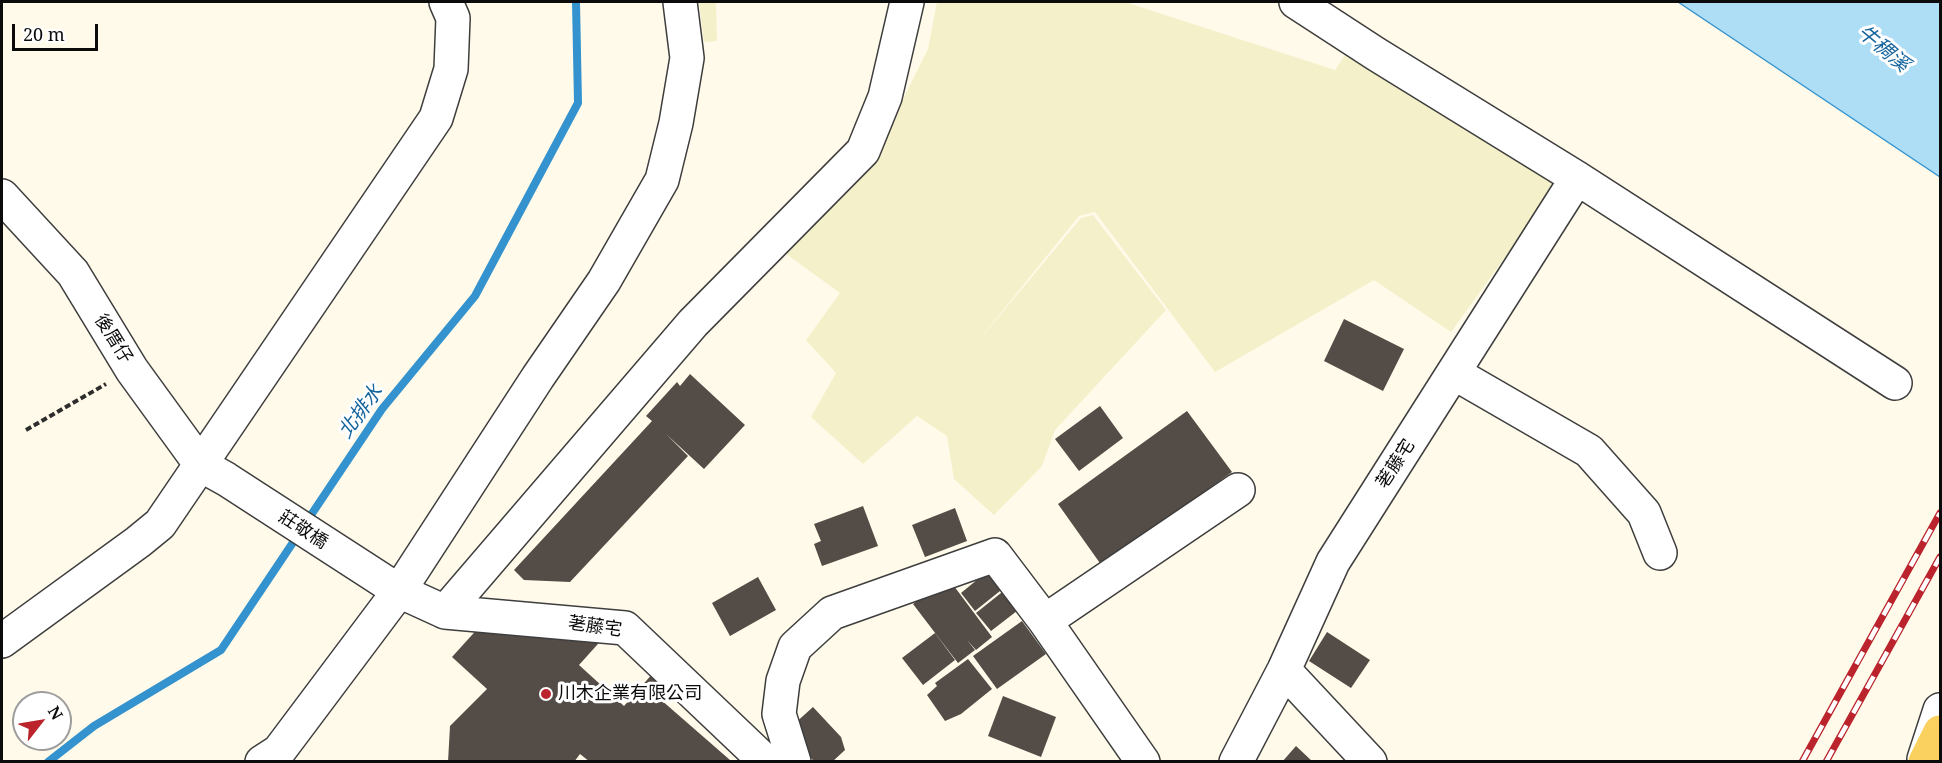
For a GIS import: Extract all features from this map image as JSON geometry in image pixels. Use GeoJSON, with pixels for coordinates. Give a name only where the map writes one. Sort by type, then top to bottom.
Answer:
{"type":"FeatureCollection","features":[{"type":"Feature","properties":{"kind":"main road"},"geometry":{"type":"LineString","coordinates":[[1924,762],[1941,732]]}},
{"type":"Feature","properties":{"kind":"street"},"geometry":{"type":"LineString","coordinates":[[2,641],[138,542],[214,472],[436,118],[451,69],[453,18],[446,2]]}},
{"type":"Feature","properties":{"kind":"street"},"geometry":{"type":"LineString","coordinates":[[262,762],[279,751],[390,585],[604,281],[662,180],[676,123],[687,58],[680,2]]}},
{"type":"Feature","properties":{"kind":"street"},"geometry":{"type":"LineString","coordinates":[[445,612],[693,323],[863,151],[885,97],[907,2]]}},
{"type":"Feature","properties":{"kind":"street"},"geometry":{"type":"LineString","coordinates":[[1296,2],[1386,61],[1577,178],[1894,383]]}},
{"type":"Feature","properties":{"kind":"street","name":"荖藤宅"},"geometry":{"type":"LineString","coordinates":[[1236,762],[1284,670],[1333,562],[1577,178]]}},
{"type":"Feature","properties":{"kind":"street","name":"後厝仔"},"geometry":{"type":"LineString","coordinates":[[2,196],[73,273],[132,369],[214,472]]}},
{"type":"Feature","properties":{"kind":"street"},"geometry":{"type":"LineString","coordinates":[[1454,373],[1589,452],[1644,513],[1660,553]]}},
{"type":"Feature","properties":{"kind":"street","name":"莊敬橋"},"geometry":{"type":"LineString","coordinates":[[214,472],[390,585]]}},
{"type":"Feature","properties":{"kind":"street"},"geometry":{"type":"LineString","coordinates":[[1045,621],[1238,490]]}},
{"type":"Feature","properties":{"kind":"street"},"geometry":{"type":"LineString","coordinates":[[794,762],[779,714],[783,681],[795,647],[832,613],[994,555],[1045,621],[1143,762]]}},
{"type":"Feature","properties":{"kind":"street","name":"荖藤宅"},"geometry":{"type":"LineString","coordinates":[[390,585],[445,612],[625,628],[766,762]]}},
{"type":"Feature","properties":{"kind":"street"},"geometry":{"type":"LineString","coordinates":[[1284,670],[1370,762]]}},
{"type":"Feature","properties":{"kind":"street"},"geometry":{"type":"LineString","coordinates":[[1924,762],[1941,710]]}},
{"type":"Feature","properties":{"kind":"path"},"geometry":{"type":"LineString","coordinates":[[26,429],[132,369]]}},
{"type":"Feature","properties":{"kind":"shaded area"},"geometry":{"type":"Polygon","coordinates":[[[699,2],[716,2],[717,41],[704,42],[699,2]]]}},
{"type":"Feature","properties":{"kind":"shaded area"},"geometry":{"type":"Polygon","coordinates":[[[937,2],[1125,2],[1335,70],[1345,55],[1553,181],[1550,195],[1451,332],[1374,280],[1215,372],[1095,212],[1079,216],[970,351],[1081,218],[1093,215],[1166,310],[1055,430],[1042,466],[994,515],[954,479],[947,436],[917,416],[863,464],[811,417],[836,373],[806,340],[840,293],[778,248],[903,99],[928,49],[937,2]]]}},
{"type":"Feature","properties":{"kind":"water","name":"牛稠溪"},"geometry":{"type":"Polygon","coordinates":[[[1678,2],[1940,2],[1940,177],[1678,2]]]}},
{"type":"Feature","properties":{"kind":"building"},"geometry":{"type":"Polygon","coordinates":[[[1344,319],[1404,349],[1383,391],[1324,361],[1344,319]]]}},
{"type":"Feature","properties":{"kind":"building"},"geometry":{"type":"Polygon","coordinates":[[[690,374],[745,425],[704,469],[666,434],[688,456],[570,582],[524,580],[514,570],[652,421],[646,416],[677,382],[680,386],[690,374]]]}},
{"type":"Feature","properties":{"kind":"building"},"geometry":{"type":"Polygon","coordinates":[[[1100,406],[1123,438],[1079,471],[1055,439],[1100,406]]]}},
{"type":"Feature","properties":{"kind":"building"},"geometry":{"type":"Polygon","coordinates":[[[1187,411],[1232,472],[1102,566],[1058,504],[1187,411]]]}},
{"type":"Feature","properties":{"kind":"building"},"geometry":{"type":"Polygon","coordinates":[[[863,506],[878,546],[822,566],[814,544],[821,541],[814,524],[863,506]]]}},
{"type":"Feature","properties":{"kind":"building"},"geometry":{"type":"Polygon","coordinates":[[[955,508],[967,541],[925,557],[912,525],[955,508]]]}},
{"type":"Feature","properties":{"kind":"building"},"geometry":{"type":"Polygon","coordinates":[[[989,570],[1010,583],[975,611],[961,593],[989,570]]]}},
{"type":"Feature","properties":{"kind":"building"},"geometry":{"type":"Polygon","coordinates":[[[758,577],[776,610],[730,636],[712,603],[758,577]]]}},
{"type":"Feature","properties":{"kind":"building"},"geometry":{"type":"Polygon","coordinates":[[[948,578],[992,637],[976,650],[967,640],[975,650],[958,663],[913,604],[948,578]]]}},
{"type":"Feature","properties":{"kind":"building"},"geometry":{"type":"Polygon","coordinates":[[[1011,585],[1026,604],[991,631],[976,613],[1011,585]]]}},
{"type":"Feature","properties":{"kind":"building"},"geometry":{"type":"Polygon","coordinates":[[[1022,621],[1046,654],[997,689],[973,656],[1022,621]]]}},
{"type":"Feature","properties":{"kind":"building","name":"川木企業有限公司"},"geometry":{"type":"Polygon","coordinates":[[[481,625],[606,635],[579,665],[624,706],[654,672],[671,688],[660,699],[730,760],[590,762],[580,754],[574,762],[448,762],[450,726],[487,689],[452,657],[481,625]]]}},
{"type":"Feature","properties":{"kind":"building"},"geometry":{"type":"Polygon","coordinates":[[[1327,632],[1370,660],[1351,688],[1309,661],[1327,632]]]}},
{"type":"Feature","properties":{"kind":"building"},"geometry":{"type":"Polygon","coordinates":[[[935,633],[955,660],[923,685],[902,658],[935,633]]]}},
{"type":"Feature","properties":{"kind":"building"},"geometry":{"type":"Polygon","coordinates":[[[968,659],[992,689],[961,714],[945,721],[927,695],[937,686],[935,683],[968,659]]]}},
{"type":"Feature","properties":{"kind":"building"},"geometry":{"type":"Polygon","coordinates":[[[1003,696],[1056,717],[1041,757],[988,736],[1003,696]]]}},
{"type":"Feature","properties":{"kind":"building"},"geometry":{"type":"Polygon","coordinates":[[[813,707],[841,737],[845,750],[832,762],[815,762],[803,750],[793,725],[813,707]]]}},
{"type":"Feature","properties":{"kind":"building"},"geometry":{"type":"Polygon","coordinates":[[[1296,746],[1313,762],[1282,762],[1296,746]]]}},
{"type":"Feature","properties":{"kind":"waterway","name":"北排水"},"geometry":{"type":"LineString","coordinates":[[305,524],[382,409],[475,296],[578,103],[576,2]]}},
{"type":"Feature","properties":{"kind":"waterway","name":"北排水"},"geometry":{"type":"LineString","coordinates":[[48,762],[94,726],[221,650],[298,535]]}},
{"type":"Feature","properties":{"kind":"railway"},"geometry":{"type":"LineString","coordinates":[[1802,762],[1940,513]]}},
{"type":"Feature","properties":{"kind":"railway"},"geometry":{"type":"LineString","coordinates":[[1826,762],[1940,557]]}},
{"type":"Feature","properties":{"kind":"place","name":"川木企業有限公司"},"geometry":{"type":"Point","coordinates":[546,694]}}]}
